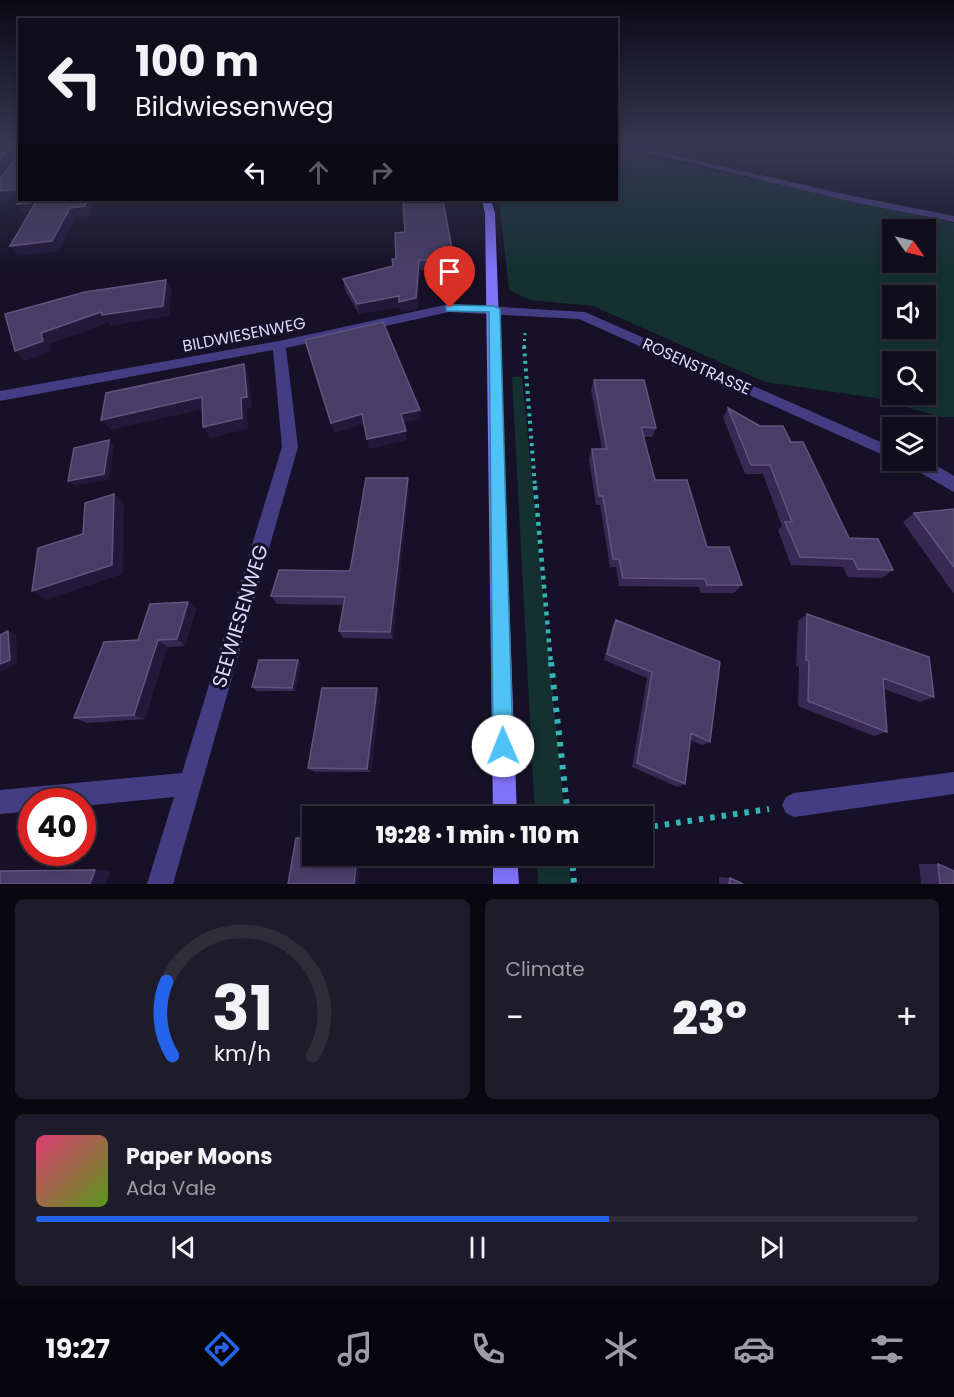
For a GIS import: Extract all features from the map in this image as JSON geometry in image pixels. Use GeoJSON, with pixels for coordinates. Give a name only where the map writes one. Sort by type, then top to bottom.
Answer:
{"type":"FeatureCollection","features":[{"type":"Feature","properties":{"kind":"street"},"geometry":{"type":"LineString","coordinates":[[802,187],[954,219]]}},
{"type":"Feature","properties":{"kind":"street"},"geometry":{"type":"LineString","coordinates":[[487,201],[490,213],[494,309],[505,806]]}},
{"type":"Feature","properties":{"kind":"street","name":"BILDWIESENWEG"},"geometry":{"type":"LineString","coordinates":[[0,396],[279,345],[450,308],[494,309]]}},
{"type":"Feature","properties":{"kind":"street","name":"ROSENSTRASSE"},"geometry":{"type":"LineString","coordinates":[[494,309],[580,315],[882,449]]}},
{"type":"Feature","properties":{"kind":"street","name":"SEEWIESENWEG"},"geometry":{"type":"LineString","coordinates":[[160,884],[290,447],[279,345]]}},
{"type":"Feature","properties":{"kind":"street"},"geometry":{"type":"LineString","coordinates":[[934,471],[954,485]]}},
{"type":"Feature","properties":{"kind":"street"},"geometry":{"type":"LineString","coordinates":[[794,805],[954,783]]}},
{"type":"Feature","properties":{"kind":"street"},"geometry":{"type":"LineString","coordinates":[[0,802],[190,784]]}},
{"type":"Feature","properties":{"kind":"street"},"geometry":{"type":"LineString","coordinates":[[505,866],[506,884]]}},
{"type":"Feature","properties":{"kind":"path"},"geometry":{"type":"LineString","coordinates":[[529,328],[525,333],[524,358],[550,651],[567,806]]}},
{"type":"Feature","properties":{"kind":"path"},"geometry":{"type":"LineString","coordinates":[[653,826],[794,805]]}},
{"type":"Feature","properties":{"kind":"path"},"geometry":{"type":"LineString","coordinates":[[573,866],[574,884]]}},
{"type":"Feature","properties":{"kind":"green space"},"geometry":{"type":"Polygon","coordinates":[[[618,187],[791,187],[936,219],[882,219],[882,273],[936,273],[936,219],[954,223],[954,417],[941,417],[900,405],[936,405],[936,351],[882,351],[882,400],[765,382],[593,306],[530,300],[509,290],[499,201],[618,201],[618,187]]]}},
{"type":"Feature","properties":{"kind":"green space"},"geometry":{"type":"Polygon","coordinates":[[[512,377],[522,377],[564,806],[534,806],[512,377]]]}},
{"type":"Feature","properties":{"kind":"green space"},"geometry":{"type":"Polygon","coordinates":[[[537,866],[569,866],[571,884],[538,884],[537,866]]]}},
{"type":"Feature","properties":{"kind":"building"},"geometry":{"type":"Polygon","coordinates":[[[0,187],[18,187],[18,189],[0,191],[0,187]]]}},
{"type":"Feature","properties":{"kind":"building"},"geometry":{"type":"Polygon","coordinates":[[[19,201],[87,201],[85,206],[70,208],[52,241],[10,246],[36,202],[17,204],[19,201]]]}},
{"type":"Feature","properties":{"kind":"building"},"geometry":{"type":"Polygon","coordinates":[[[403,201],[443,201],[454,260],[419,260],[416,298],[399,302],[399,296],[357,304],[343,279],[393,266],[392,259],[396,259],[395,233],[405,232],[403,201]]]}},
{"type":"Feature","properties":{"kind":"building"},"geometry":{"type":"Polygon","coordinates":[[[166,280],[163,306],[102,315],[101,312],[41,333],[43,341],[15,351],[5,314],[85,292],[166,280]]]}},
{"type":"Feature","properties":{"kind":"building"},"geometry":{"type":"Polygon","coordinates":[[[383,322],[420,410],[401,414],[406,431],[367,439],[362,414],[331,423],[305,340],[383,322]]]}},
{"type":"Feature","properties":{"kind":"building"},"geometry":{"type":"Polygon","coordinates":[[[244,364],[247,397],[241,398],[242,418],[203,427],[202,397],[101,420],[106,393],[244,364]]]}},
{"type":"Feature","properties":{"kind":"building"},"geometry":{"type":"Polygon","coordinates":[[[594,380],[644,380],[656,428],[641,427],[655,480],[687,480],[707,547],[729,547],[742,585],[707,585],[705,579],[623,578],[619,559],[613,559],[603,496],[599,496],[592,449],[607,449],[594,380]]]}},
{"type":"Feature","properties":{"kind":"building"},"geometry":{"type":"Polygon","coordinates":[[[728,408],[760,426],[783,426],[791,442],[803,442],[849,538],[878,539],[893,570],[858,569],[853,559],[800,557],[785,522],[792,522],[770,465],[751,465],[728,408]]]}},
{"type":"Feature","properties":{"kind":"building"},"geometry":{"type":"Polygon","coordinates":[[[109,440],[104,474],[68,481],[74,448],[109,440]]]}},
{"type":"Feature","properties":{"kind":"building"},"geometry":{"type":"Polygon","coordinates":[[[366,478],[408,478],[390,632],[339,631],[345,597],[271,596],[279,570],[350,571],[366,478]]]}},
{"type":"Feature","properties":{"kind":"building"},"geometry":{"type":"Polygon","coordinates":[[[114,494],[112,565],[32,591],[38,548],[83,534],[85,503],[114,494]]]}},
{"type":"Feature","properties":{"kind":"building"},"geometry":{"type":"Polygon","coordinates":[[[954,509],[954,567],[914,513],[954,509]]]}},
{"type":"Feature","properties":{"kind":"building"},"geometry":{"type":"Polygon","coordinates":[[[188,602],[177,639],[158,640],[134,715],[74,718],[104,642],[138,640],[150,604],[188,602]]]}},
{"type":"Feature","properties":{"kind":"building"},"geometry":{"type":"Polygon","coordinates":[[[807,614],[929,657],[934,697],[883,678],[887,732],[808,701],[807,614]]]}},
{"type":"Feature","properties":{"kind":"building"},"geometry":{"type":"Polygon","coordinates":[[[616,620],[720,662],[710,742],[691,733],[685,784],[637,763],[652,672],[607,654],[616,620]]]}},
{"type":"Feature","properties":{"kind":"building"},"geometry":{"type":"Polygon","coordinates":[[[8,631],[10,660],[0,664],[0,635],[8,631]]]}},
{"type":"Feature","properties":{"kind":"building"},"geometry":{"type":"Polygon","coordinates":[[[259,660],[298,660],[292,688],[252,687],[259,660]]]}},
{"type":"Feature","properties":{"kind":"building"},"geometry":{"type":"Polygon","coordinates":[[[322,688],[377,688],[367,769],[308,768],[322,688]]]}},
{"type":"Feature","properties":{"kind":"building"},"geometry":{"type":"Polygon","coordinates":[[[296,838],[302,838],[302,866],[356,866],[354,884],[288,884],[296,838]]]}},
{"type":"Feature","properties":{"kind":"building"},"geometry":{"type":"Polygon","coordinates":[[[938,864],[954,871],[954,884],[940,884],[938,864]]]}},
{"type":"Feature","properties":{"kind":"building"},"geometry":{"type":"Polygon","coordinates":[[[95,870],[90,884],[0,884],[0,871],[95,870]]]}},
{"type":"Feature","properties":{"kind":"building"},"geometry":{"type":"Polygon","coordinates":[[[730,878],[743,884],[729,884],[730,878]]]}},
{"type":"Feature","properties":{"kind":"route"},"geometry":{"type":"LineString","coordinates":[[450,308],[494,309],[503,746]]}}]}
